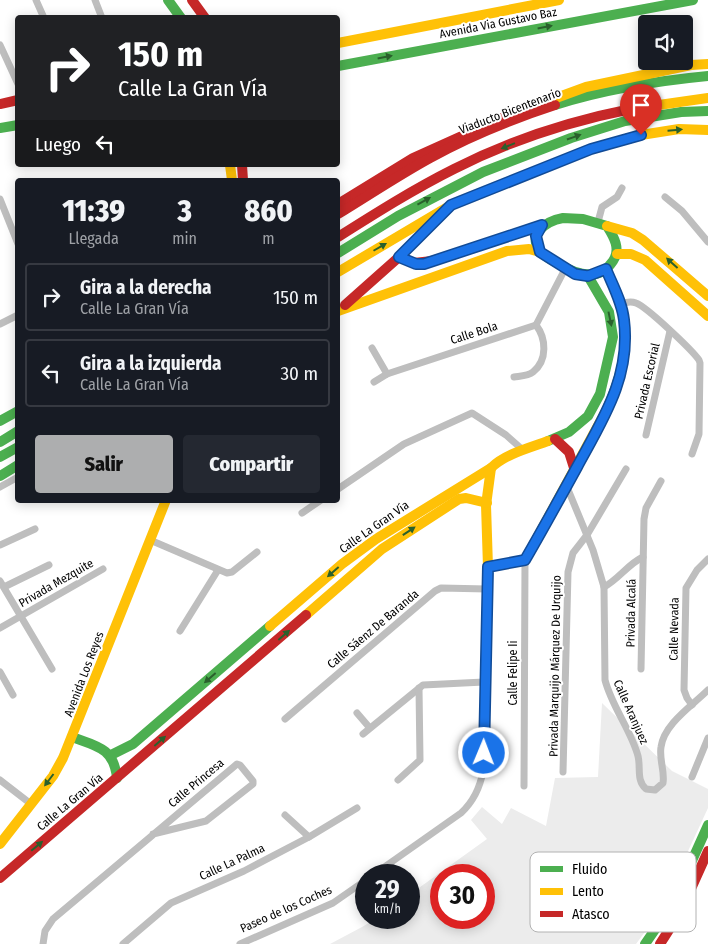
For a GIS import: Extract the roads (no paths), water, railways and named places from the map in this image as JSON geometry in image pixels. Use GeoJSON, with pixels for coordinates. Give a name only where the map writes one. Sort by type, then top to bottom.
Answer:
{"type":"FeatureCollection","features":[{"type":"Feature","properties":{"kind":"main road"},"geometry":{"type":"LineString","coordinates":[[168,0],[179,15]]}},
{"type":"Feature","properties":{"kind":"main road"},"geometry":{"type":"LineString","coordinates":[[192,0],[203,15]]}},
{"type":"Feature","properties":{"kind":"main road","name":"Avenida Via Gustavo Baz"},"geometry":{"type":"LineString","coordinates":[[340,43],[559,0]]}},
{"type":"Feature","properties":{"kind":"main road","name":"Avenida Via Gustavo Baz"},"geometry":{"type":"LineString","coordinates":[[340,66],[693,0]]}},
{"type":"Feature","properties":{"kind":"main road"},"geometry":{"type":"LineString","coordinates":[[340,203],[413,158],[496,120],[586,87],[692,65],[708,64]]}},
{"type":"Feature","properties":{"kind":"main road","name":"Viaducto Bicentenario"},"geometry":{"type":"LineString","coordinates":[[340,213],[433,157],[536,112],[612,90],[677,79],[708,76]]}},
{"type":"Feature","properties":{"kind":"main road"},"geometry":{"type":"LineString","coordinates":[[340,236],[429,183],[473,161],[531,137],[592,118],[660,104],[708,98]]}},
{"type":"Feature","properties":{"kind":"main road"},"geometry":{"type":"LineString","coordinates":[[0,104],[15,101]]}},
{"type":"Feature","properties":{"kind":"main road"},"geometry":{"type":"LineString","coordinates":[[340,252],[430,198],[483,172],[544,148],[625,121],[681,112],[708,111]]}},
{"type":"Feature","properties":{"kind":"main road"},"geometry":{"type":"LineString","coordinates":[[0,128],[15,126]]}},
{"type":"Feature","properties":{"kind":"main road"},"geometry":{"type":"LineString","coordinates":[[340,271],[451,205],[591,149],[641,135],[678,130],[708,130]]}},
{"type":"Feature","properties":{"kind":"main road"},"geometry":{"type":"LineString","coordinates":[[340,309],[399,257],[451,205]]}},
{"type":"Feature","properties":{"kind":"main road"},"geometry":{"type":"LineString","coordinates":[[399,257],[416,264],[424,264],[542,225],[549,220],[563,218],[583,219],[632,233],[643,240],[708,296]]}},
{"type":"Feature","properties":{"kind":"main road"},"geometry":{"type":"LineString","coordinates":[[340,310],[508,251],[529,249],[540,252],[575,274],[588,276],[606,269],[617,254],[616,241],[603,224]]}},
{"type":"Feature","properties":{"kind":"main road"},"geometry":{"type":"LineString","coordinates":[[540,252],[536,236],[542,225]]}},
{"type":"Feature","properties":{"kind":"main road"},"geometry":{"type":"LineString","coordinates":[[617,254],[629,253],[638,255],[708,316]]}},
{"type":"Feature","properties":{"kind":"main road"},"geometry":{"type":"LineString","coordinates":[[490,468],[487,503],[488,567],[525,560],[575,471],[615,394],[623,360],[624,318],[621,304],[606,269]]}},
{"type":"Feature","properties":{"kind":"main road","name":"Calle La Gran Vía"},"geometry":{"type":"LineString","coordinates":[[111,755],[133,744],[349,559],[408,518],[497,462],[523,450],[555,439],[588,416],[604,383],[613,337],[609,312],[604,300],[588,276]]}},
{"type":"Feature","properties":{"kind":"main road"},"geometry":{"type":"LineString","coordinates":[[0,416],[15,407]]}},
{"type":"Feature","properties":{"kind":"main road"},"geometry":{"type":"LineString","coordinates":[[0,421],[15,413]]}},
{"type":"Feature","properties":{"kind":"main road"},"geometry":{"type":"LineString","coordinates":[[0,442],[15,433]]}},
{"type":"Feature","properties":{"kind":"main road"},"geometry":{"type":"LineString","coordinates":[[555,439],[569,452],[575,471]]}},
{"type":"Feature","properties":{"kind":"main road"},"geometry":{"type":"LineString","coordinates":[[0,458],[15,449]]}},
{"type":"Feature","properties":{"kind":"main road"},"geometry":{"type":"LineString","coordinates":[[0,476],[15,467]]}},
{"type":"Feature","properties":{"kind":"main road","name":"Calle La Gran Vía"},"geometry":{"type":"LineString","coordinates":[[0,878],[382,549],[459,499],[466,498],[487,503]]}},
{"type":"Feature","properties":{"kind":"main road","name":"Avenida Los Reyes"},"geometry":{"type":"LineString","coordinates":[[0,844],[53,776],[63,758],[165,503]]}},
{"type":"Feature","properties":{"kind":"main road"},"geometry":{"type":"LineString","coordinates":[[487,552],[510,563]]}},
{"type":"Feature","properties":{"kind":"main road"},"geometry":{"type":"LineString","coordinates":[[72,737],[105,750],[111,755],[117,769],[117,778]]}},
{"type":"Feature","properties":{"kind":"main road"},"geometry":{"type":"LineString","coordinates":[[696,852],[708,825]]}},
{"type":"Feature","properties":{"kind":"main road"},"geometry":{"type":"LineString","coordinates":[[696,878],[708,851]]}},
{"type":"Feature","properties":{"kind":"main road"},"geometry":{"type":"LineString","coordinates":[[645,944],[654,932]]}},
{"type":"Feature","properties":{"kind":"main road"},"geometry":{"type":"LineString","coordinates":[[660,944],[667,932]]}},
{"type":"Feature","properties":{"kind":"street"},"geometry":{"type":"LineString","coordinates":[[36,0],[43,15]]}},
{"type":"Feature","properties":{"kind":"street"},"geometry":{"type":"LineString","coordinates":[[95,0],[101,15]]}},
{"type":"Feature","properties":{"kind":"street"},"geometry":{"type":"LineString","coordinates":[[0,45],[15,78]]}},
{"type":"Feature","properties":{"kind":"street"},"geometry":{"type":"LineString","coordinates":[[603,224],[602,207],[617,197],[622,188]]}},
{"type":"Feature","properties":{"kind":"street"},"geometry":{"type":"LineString","coordinates":[[665,196],[682,211],[708,242]]}},
{"type":"Feature","properties":{"kind":"street"},"geometry":{"type":"LineString","coordinates":[[0,199],[15,236]]}},
{"type":"Feature","properties":{"kind":"street"},"geometry":{"type":"LineString","coordinates":[[514,378],[533,372],[540,362],[544,342],[543,336],[536,325],[565,269]]}},
{"type":"Feature","properties":{"kind":"street","name":"Privada Escorial"},"geometry":{"type":"LineString","coordinates":[[621,304],[630,301],[640,305],[697,357],[700,363],[699,434],[692,454]]}},
{"type":"Feature","properties":{"kind":"street"},"geometry":{"type":"LineString","coordinates":[[0,324],[15,316]]}},
{"type":"Feature","properties":{"kind":"street","name":"Calle Bola"},"geometry":{"type":"LineString","coordinates":[[374,382],[387,374],[536,325]]}},
{"type":"Feature","properties":{"kind":"street","name":"Privada Escorial"},"geometry":{"type":"LineString","coordinates":[[646,435],[670,331]]}},
{"type":"Feature","properties":{"kind":"street"},"geometry":{"type":"LineString","coordinates":[[372,348],[387,374]]}},
{"type":"Feature","properties":{"kind":"street"},"geometry":{"type":"LineString","coordinates":[[340,488],[404,444],[472,413],[506,435],[523,450]]}},
{"type":"Feature","properties":{"kind":"street","name":"Privada Marquijo Márquez De Urquijo"},"geometry":{"type":"LineString","coordinates":[[563,772],[568,572],[573,553],[587,535],[626,469]]}},
{"type":"Feature","properties":{"kind":"street"},"geometry":{"type":"LineString","coordinates":[[0,487],[15,478]]}},
{"type":"Feature","properties":{"kind":"street","name":"Privada Alcalá"},"geometry":{"type":"LineString","coordinates":[[640,669],[644,514],[661,482]]}},
{"type":"Feature","properties":{"kind":"street","name":"Calle Aranjuez"},"geometry":{"type":"LineString","coordinates":[[566,487],[587,535],[604,587],[605,680],[608,694],[637,754],[639,779],[646,790],[655,790],[662,783],[663,775],[660,754],[663,738],[672,724],[708,690]]}},
{"type":"Feature","properties":{"kind":"street"},"geometry":{"type":"LineString","coordinates":[[302,514],[317,503]]}},
{"type":"Feature","properties":{"kind":"street"},"geometry":{"type":"LineString","coordinates":[[0,545],[35,529]]}},
{"type":"Feature","properties":{"kind":"street"},"geometry":{"type":"LineString","coordinates":[[150,540],[226,573],[232,572],[257,552]]}},
{"type":"Feature","properties":{"kind":"street","name":"Privada Alcalá"},"geometry":{"type":"LineString","coordinates":[[604,587],[617,579],[631,564],[643,557]]}},
{"type":"Feature","properties":{"kind":"street","name":"Calle Nevada"},"geometry":{"type":"LineString","coordinates":[[692,705],[684,690],[686,588],[697,570],[708,559]]}},
{"type":"Feature","properties":{"kind":"street","name":"Calle Felipe Ii"},"geometry":{"type":"LineString","coordinates":[[524,786],[525,560]]}},
{"type":"Feature","properties":{"kind":"street"},"geometry":{"type":"LineString","coordinates":[[49,565],[2,584],[52,668]]}},
{"type":"Feature","properties":{"kind":"street"},"geometry":{"type":"LineString","coordinates":[[389,864],[461,813],[476,795],[481,784],[483,771],[488,567]]}},
{"type":"Feature","properties":{"kind":"street","name":"Privada Mezquite"},"geometry":{"type":"LineString","coordinates":[[0,628],[103,569]]}},
{"type":"Feature","properties":{"kind":"street"},"geometry":{"type":"LineString","coordinates":[[180,631],[218,570]]}},
{"type":"Feature","properties":{"kind":"street","name":"Calle Sáenz De Baranda"},"geometry":{"type":"LineString","coordinates":[[285,719],[435,591],[441,588],[487,589]]}},
{"type":"Feature","properties":{"kind":"street"},"geometry":{"type":"LineString","coordinates":[[0,672],[14,696]]}},
{"type":"Feature","properties":{"kind":"street"},"geometry":{"type":"LineString","coordinates":[[363,734],[369,727],[419,688],[429,684],[484,682]]}},
{"type":"Feature","properties":{"kind":"street"},"geometry":{"type":"LineString","coordinates":[[398,780],[420,760],[419,688]]}},
{"type":"Feature","properties":{"kind":"street"},"geometry":{"type":"LineString","coordinates":[[356,714],[369,727]]}},
{"type":"Feature","properties":{"kind":"street"},"geometry":{"type":"LineString","coordinates":[[692,777],[708,738]]}},
{"type":"Feature","properties":{"kind":"street","name":"Calle Princesa"},"geometry":{"type":"LineString","coordinates":[[42,944],[45,931],[53,919],[153,834],[237,764],[253,781],[253,784],[206,821],[153,834]]}},
{"type":"Feature","properties":{"kind":"street"},"geometry":{"type":"LineString","coordinates":[[0,780],[31,804]]}},
{"type":"Feature","properties":{"kind":"street","name":"Calle La Palma"},"geometry":{"type":"LineString","coordinates":[[123,944],[171,903],[244,871],[309,837],[357,808]]}},
{"type":"Feature","properties":{"kind":"street"},"geometry":{"type":"LineString","coordinates":[[285,815],[309,837]]}},
{"type":"Feature","properties":{"kind":"street","name":"Paseo de los Coches"},"geometry":{"type":"LineString","coordinates":[[240,944],[333,903],[355,888]]}}]}
